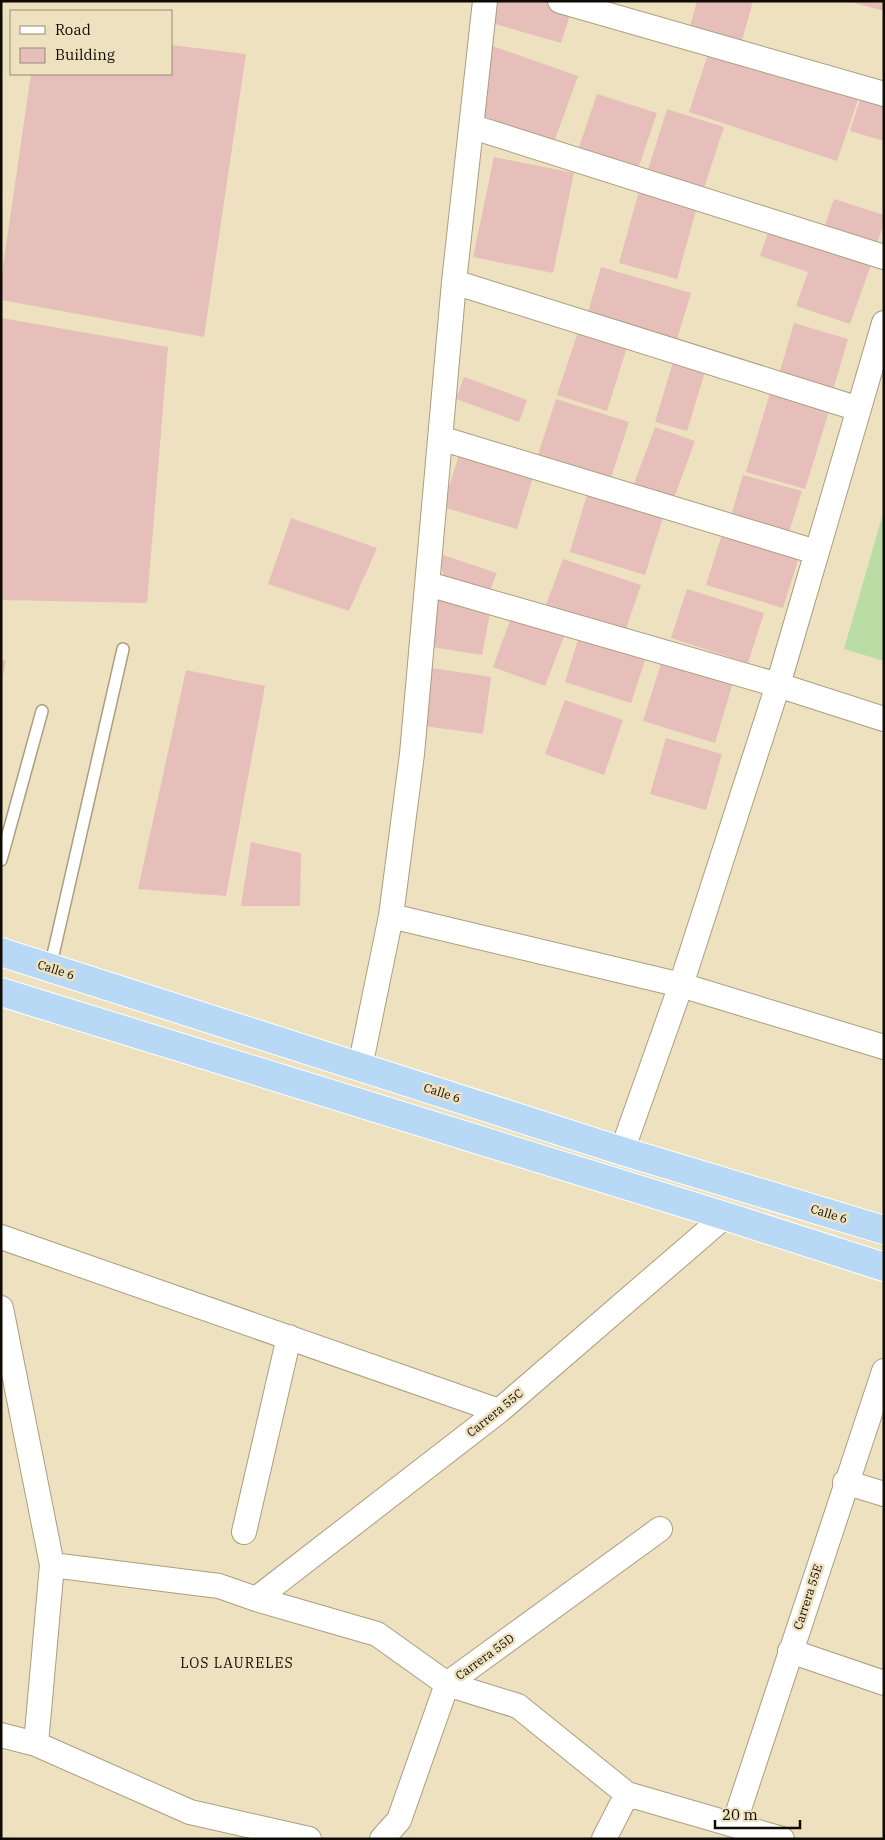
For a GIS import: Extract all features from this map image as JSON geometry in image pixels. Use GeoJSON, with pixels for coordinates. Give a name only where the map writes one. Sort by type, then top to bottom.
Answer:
{"type":"FeatureCollection","features":[{"type":"Feature","properties":{"kind":"highway","name":"Calle 6"},"geometry":{"type":"LineString","coordinates":[[1,952],[622,1151],[884,1230]]}},
{"type":"Feature","properties":{"kind":"highway"},"geometry":{"type":"LineString","coordinates":[[1,992],[725,1216],[884,1268]]}},
{"type":"Feature","properties":{"kind":"street"},"geometry":{"type":"LineString","coordinates":[[360,1067],[391,916],[412,754],[454,282],[473,127],[485,1]]}},
{"type":"Feature","properties":{"kind":"street"},"geometry":{"type":"LineString","coordinates":[[560,1],[884,94]]}},
{"type":"Feature","properties":{"kind":"street"},"geometry":{"type":"LineString","coordinates":[[473,127],[884,257]]}},
{"type":"Feature","properties":{"kind":"street"},"geometry":{"type":"LineString","coordinates":[[454,282],[859,408]]}},
{"type":"Feature","properties":{"kind":"street"},"geometry":{"type":"LineString","coordinates":[[622,1151],[681,986],[778,685],[884,323]]}},
{"type":"Feature","properties":{"kind":"street"},"geometry":{"type":"LineString","coordinates":[[440,438],[816,552]]}},
{"type":"Feature","properties":{"kind":"street"},"geometry":{"type":"LineString","coordinates":[[428,584],[778,685],[884,719]]}},
{"type":"Feature","properties":{"kind":"street"},"geometry":{"type":"LineString","coordinates":[[391,916],[681,986],[884,1047]]}},
{"type":"Feature","properties":{"kind":"street","name":"Carrera 55C"},"geometry":{"type":"LineString","coordinates":[[256,1599],[499,1411],[725,1216]]}},
{"type":"Feature","properties":{"kind":"street"},"geometry":{"type":"LineString","coordinates":[[1,1237],[499,1411]]}},
{"type":"Feature","properties":{"kind":"street"},"geometry":{"type":"LineString","coordinates":[[1,1308],[52,1565],[36,1744]]}},
{"type":"Feature","properties":{"kind":"street"},"geometry":{"type":"LineString","coordinates":[[244,1532],[289,1337]]}},
{"type":"Feature","properties":{"kind":"street","name":"Carrera 55E"},"geometry":{"type":"LineString","coordinates":[[734,1824],[845,1482],[884,1370]]}},
{"type":"Feature","properties":{"kind":"street"},"geometry":{"type":"LineString","coordinates":[[845,1482],[884,1494]]}},
{"type":"Feature","properties":{"kind":"street","name":"Carrera 55D"},"geometry":{"type":"LineString","coordinates":[[382,1839],[399,1820],[448,1684],[660,1529]]}},
{"type":"Feature","properties":{"kind":"street"},"geometry":{"type":"LineString","coordinates":[[52,1565],[219,1586],[256,1599],[377,1634],[448,1684],[518,1706],[627,1794],[782,1839]]}},
{"type":"Feature","properties":{"kind":"street"},"geometry":{"type":"LineString","coordinates":[[790,1651],[884,1682]]}},
{"type":"Feature","properties":{"kind":"street"},"geometry":{"type":"LineString","coordinates":[[1,1735],[36,1744],[190,1812],[310,1839]]}},
{"type":"Feature","properties":{"kind":"street"},"geometry":{"type":"LineString","coordinates":[[604,1839],[627,1794]]}},
{"type":"Feature","properties":{"kind":"lane"},"geometry":{"type":"LineString","coordinates":[[50,968],[123,649]]}},
{"type":"Feature","properties":{"kind":"lane"},"geometry":{"type":"LineString","coordinates":[[1,860],[42,711]]}},
{"type":"Feature","properties":{"kind":"green space"},"geometry":{"type":"Polygon","coordinates":[[[884,510],[884,661],[844,649],[884,510]]]}},
{"type":"Feature","properties":{"kind":"building"},"geometry":{"type":"Polygon","coordinates":[[[498,1],[544,1],[572,9],[561,43],[492,23],[498,1]]]}},
{"type":"Feature","properties":{"kind":"building"},"geometry":{"type":"Polygon","coordinates":[[[697,1],[753,1],[740,48],[688,34],[697,1]]]}},
{"type":"Feature","properties":{"kind":"building"},"geometry":{"type":"Polygon","coordinates":[[[884,1],[884,11],[851,2],[884,1]]]}},
{"type":"Feature","properties":{"kind":"building"},"geometry":{"type":"Polygon","coordinates":[[[172,45],[246,54],[204,337],[1,300],[1,280],[31,75],[172,75],[172,45]]]}},
{"type":"Feature","properties":{"kind":"building"},"geometry":{"type":"Polygon","coordinates":[[[492,46],[578,76],[554,142],[484,116],[492,46]]]}},
{"type":"Feature","properties":{"kind":"building"},"geometry":{"type":"Polygon","coordinates":[[[709,51],[858,100],[837,161],[689,112],[709,51]]]}},
{"type":"Feature","properties":{"kind":"building"},"geometry":{"type":"Polygon","coordinates":[[[597,94],[657,113],[636,175],[576,156],[597,94]]]}},
{"type":"Feature","properties":{"kind":"building"},"geometry":{"type":"Polygon","coordinates":[[[861,96],[884,103],[884,141],[850,131],[861,96]]]}},
{"type":"Feature","properties":{"kind":"building"},"geometry":{"type":"Polygon","coordinates":[[[667,109],[724,127],[702,194],[646,176],[667,109]]]}},
{"type":"Feature","properties":{"kind":"building"},"geometry":{"type":"Polygon","coordinates":[[[494,157],[574,173],[553,273],[473,257],[494,157]]]}},
{"type":"Feature","properties":{"kind":"building"},"geometry":{"type":"Polygon","coordinates":[[[639,191],[697,207],[677,279],[619,263],[639,191]]]}},
{"type":"Feature","properties":{"kind":"building"},"geometry":{"type":"Polygon","coordinates":[[[834,199],[884,215],[884,223],[875,249],[823,231],[834,199]]]}},
{"type":"Feature","properties":{"kind":"building"},"geometry":{"type":"Polygon","coordinates":[[[771,224],[873,259],[850,324],[796,306],[808,272],[760,256],[771,224]]]}},
{"type":"Feature","properties":{"kind":"building"},"geometry":{"type":"Polygon","coordinates":[[[601,267],[691,293],[675,346],[586,319],[601,267]]]}},
{"type":"Feature","properties":{"kind":"building"},"geometry":{"type":"Polygon","coordinates":[[[1,318],[168,347],[147,603],[1,600],[1,318]]]}},
{"type":"Feature","properties":{"kind":"building"},"geometry":{"type":"Polygon","coordinates":[[[794,323],[848,339],[831,397],[777,381],[794,323]]]}},
{"type":"Feature","properties":{"kind":"building"},"geometry":{"type":"Polygon","coordinates":[[[578,332],[627,347],[607,411],[557,395],[578,332]]]}},
{"type":"Feature","properties":{"kind":"building"},"geometry":{"type":"Polygon","coordinates":[[[673,362],[705,372],[687,431],[655,422],[673,362]]]}},
{"type":"Feature","properties":{"kind":"building"},"geometry":{"type":"Polygon","coordinates":[[[464,377],[527,400],[519,422],[456,399],[464,377]]]}},
{"type":"Feature","properties":{"kind":"building"},"geometry":{"type":"Polygon","coordinates":[[[771,390],[830,408],[805,489],[746,472],[771,390]]]}},
{"type":"Feature","properties":{"kind":"building"},"geometry":{"type":"Polygon","coordinates":[[[556,399],[629,422],[608,487],[535,464],[556,399]]]}},
{"type":"Feature","properties":{"kind":"building"},"geometry":{"type":"Polygon","coordinates":[[[655,427],[695,441],[672,504],[632,489],[655,427]]]}},
{"type":"Feature","properties":{"kind":"building"},"geometry":{"type":"Polygon","coordinates":[[[460,451],[534,474],[517,529],[443,507],[460,451]]]}},
{"type":"Feature","properties":{"kind":"building"},"geometry":{"type":"Polygon","coordinates":[[[743,475],[802,491],[787,539],[729,523],[743,475]]]}},
{"type":"Feature","properties":{"kind":"building"},"geometry":{"type":"Polygon","coordinates":[[[588,491],[664,514],[645,575],[570,552],[588,491]]]}},
{"type":"Feature","properties":{"kind":"building"},"geometry":{"type":"Polygon","coordinates":[[[291,518],[377,548],[349,611],[268,584],[291,518]]]}},
{"type":"Feature","properties":{"kind":"building"},"geometry":{"type":"Polygon","coordinates":[[[722,534],[799,557],[783,608],[706,585],[722,534]]]}},
{"type":"Feature","properties":{"kind":"building"},"geometry":{"type":"Polygon","coordinates":[[[437,553],[497,573],[488,595],[445,581],[437,553]]]}},
{"type":"Feature","properties":{"kind":"building"},"geometry":{"type":"Polygon","coordinates":[[[563,559],[641,585],[623,637],[544,610],[563,559]]]}},
{"type":"Feature","properties":{"kind":"building"},"geometry":{"type":"Polygon","coordinates":[[[687,589],[764,613],[748,663],[671,638],[687,589]]]}},
{"type":"Feature","properties":{"kind":"building"},"geometry":{"type":"Polygon","coordinates":[[[435,594],[492,603],[482,655],[426,646],[435,594]]]}},
{"type":"Feature","properties":{"kind":"building"},"geometry":{"type":"Polygon","coordinates":[[[512,615],[565,634],[545,686],[493,667],[512,615]]]}},
{"type":"Feature","properties":{"kind":"building"},"geometry":{"type":"Polygon","coordinates":[[[580,633],[647,654],[631,703],[565,682],[580,633]]]}},
{"type":"Feature","properties":{"kind":"building"},"geometry":{"type":"Polygon","coordinates":[[[663,657],[734,679],[715,743],[643,721],[663,657]]]}},
{"type":"Feature","properties":{"kind":"building"},"geometry":{"type":"Polygon","coordinates":[[[1,660],[6,661],[2,679],[1,679],[1,660]]]}},
{"type":"Feature","properties":{"kind":"building"},"geometry":{"type":"Polygon","coordinates":[[[432,668],[491,677],[483,734],[424,726],[432,668]]]}},
{"type":"Feature","properties":{"kind":"building"},"geometry":{"type":"Polygon","coordinates":[[[186,670],[265,686],[226,896],[138,889],[186,670]]]}},
{"type":"Feature","properties":{"kind":"building"},"geometry":{"type":"Polygon","coordinates":[[[565,700],[623,720],[604,775],[545,754],[565,700]]]}},
{"type":"Feature","properties":{"kind":"building"},"geometry":{"type":"Polygon","coordinates":[[[666,738],[722,754],[706,810],[650,794],[666,738]]]}},
{"type":"Feature","properties":{"kind":"building"},"geometry":{"type":"Polygon","coordinates":[[[251,842],[301,853],[300,906],[241,906],[251,842]]]}},
{"type":"Feature","properties":{"kind":"district","name":"LOS LAURELES"},"geometry":{"type":"Point","coordinates":[237,1663]}}]}
